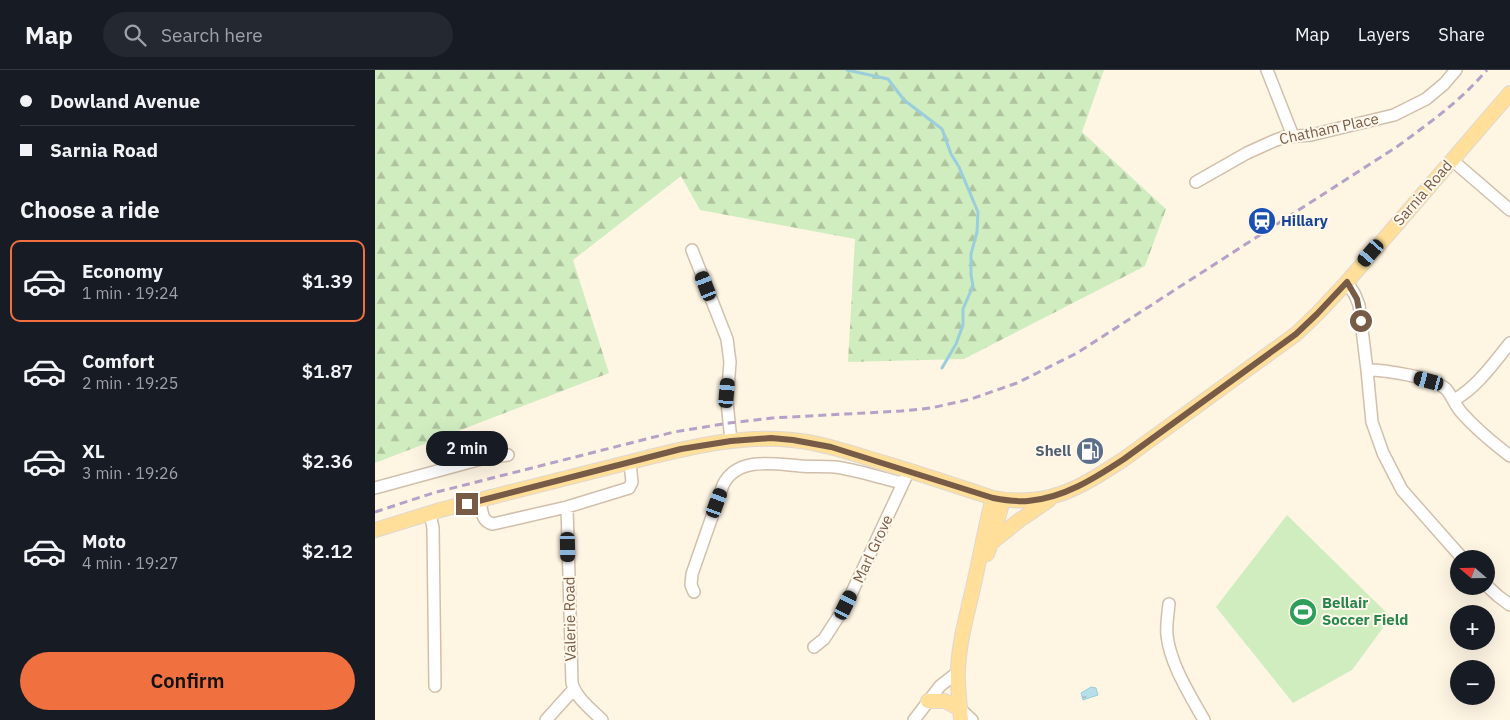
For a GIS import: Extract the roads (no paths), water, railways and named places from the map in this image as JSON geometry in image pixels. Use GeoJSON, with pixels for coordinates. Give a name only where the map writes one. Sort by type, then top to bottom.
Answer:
{"type":"FeatureCollection","features":[{"type":"Feature","properties":{"kind":"main road","name":"Sarnia Road"},"geometry":{"type":"LineString","coordinates":[[375,530],[430,513],[681,449],[731,441],[771,438],[813,443],[849,452],[906,477],[998,499],[1029,501],[1058,495],[1095,478],[1124,459],[1289,340],[1347,282],[1510,93]]}},
{"type":"Feature","properties":{"kind":"main road"},"geometry":{"type":"LineString","coordinates":[[991,544],[1017,522],[1058,495]]}},
{"type":"Feature","properties":{"kind":"main road"},"geometry":{"type":"LineString","coordinates":[[974,585],[991,544],[998,499]]}},
{"type":"Feature","properties":{"kind":"main road"},"geometry":{"type":"LineString","coordinates":[[960,715],[957,672],[960,645],[982,541],[998,499]]}},
{"type":"Feature","properties":{"kind":"main road"},"geometry":{"type":"LineString","coordinates":[[928,701],[945,701],[960,715]]}},
{"type":"Feature","properties":{"kind":"street"},"geometry":{"type":"LineString","coordinates":[[1267,70],[1293,136]]}},
{"type":"Feature","properties":{"kind":"street","name":"Chatham Place"},"geometry":{"type":"LineString","coordinates":[[1196,182],[1247,153],[1276,140],[1293,136],[1311,135],[1395,115],[1427,99],[1456,70]]}},
{"type":"Feature","properties":{"kind":"street"},"geometry":{"type":"LineString","coordinates":[[1452,160],[1510,210]]}},
{"type":"Feature","properties":{"kind":"street"},"geometry":{"type":"LineString","coordinates":[[692,250],[727,339],[730,362],[727,402],[731,441]]}},
{"type":"Feature","properties":{"kind":"street"},"geometry":{"type":"LineString","coordinates":[[1347,282],[1355,294],[1359,305],[1372,422],[1383,453],[1402,490],[1455,550]]}},
{"type":"Feature","properties":{"kind":"street"},"geometry":{"type":"LineString","coordinates":[[1454,400],[1466,394],[1475,385],[1510,343]]}},
{"type":"Feature","properties":{"kind":"street"},"geometry":{"type":"LineString","coordinates":[[1367,370],[1386,371],[1439,385],[1446,390],[1467,419],[1510,455]]}},
{"type":"Feature","properties":{"kind":"street"},"geometry":{"type":"LineString","coordinates":[[375,488],[485,458],[508,455]]}},
{"type":"Feature","properties":{"kind":"street"},"geometry":{"type":"LineString","coordinates":[[480,500],[484,520],[487,523],[493,524],[567,507],[629,488],[632,482],[630,462]]}},
{"type":"Feature","properties":{"kind":"street"},"geometry":{"type":"LineString","coordinates":[[694,592],[691,585],[692,574],[723,485],[731,473],[754,464],[764,463],[814,468],[833,467],[906,477]]}},
{"type":"Feature","properties":{"kind":"street","name":"Marl Grove"},"geometry":{"type":"LineString","coordinates":[[814,647],[824,639],[846,605],[906,477]]}},
{"type":"Feature","properties":{"kind":"street","name":"Valerie Road"},"geometry":{"type":"LineString","coordinates":[[567,507],[571,676],[574,689]]}},
{"type":"Feature","properties":{"kind":"street"},"geometry":{"type":"LineString","coordinates":[[430,513],[433,528],[435,686]]}},
{"type":"Feature","properties":{"kind":"street"},"geometry":{"type":"LineString","coordinates":[[1495,593],[1510,605]]}},
{"type":"Feature","properties":{"kind":"street"},"geometry":{"type":"LineString","coordinates":[[1169,604],[1167,636],[1171,651],[1184,684],[1204,720]]}},
{"type":"Feature","properties":{"kind":"street"},"geometry":{"type":"LineString","coordinates":[[914,720],[940,686],[957,672]]}},
{"type":"Feature","properties":{"kind":"street"},"geometry":{"type":"LineString","coordinates":[[546,720],[574,689],[585,704],[602,720]]}},
{"type":"Feature","properties":{"kind":"street"},"geometry":{"type":"LineString","coordinates":[[960,715],[972,720]]}},
{"type":"Feature","properties":{"kind":"water"},"geometry":{"type":"Polygon","coordinates":[[[1091,687],[1096,688],[1098,695],[1083,700],[1081,693],[1091,687]]]}},
{"type":"Feature","properties":{"kind":"waterway"},"geometry":{"type":"LineString","coordinates":[[847,70],[888,79],[904,100],[942,129],[951,154],[959,167],[978,212],[977,232],[971,254],[973,286],[963,309],[963,325],[956,344],[942,368]]}},
{"type":"Feature","properties":{"kind":"railway"},"geometry":{"type":"LineString","coordinates":[[375,512],[433,493],[674,432],[772,418],[931,408],[971,399],[1017,383],[1077,353],[1398,146],[1455,102],[1487,70]]}},
{"type":"Feature","properties":{"kind":"place","name":"Hillary"},"geometry":{"type":"Point","coordinates":[1262,221]}},
{"type":"Feature","properties":{"kind":"place","name":"Shell"},"geometry":{"type":"Point","coordinates":[1090,451]}},
{"type":"Feature","properties":{"kind":"place","name":"Bellair Soccer Field"},"geometry":{"type":"Point","coordinates":[1303,612]}}]}
